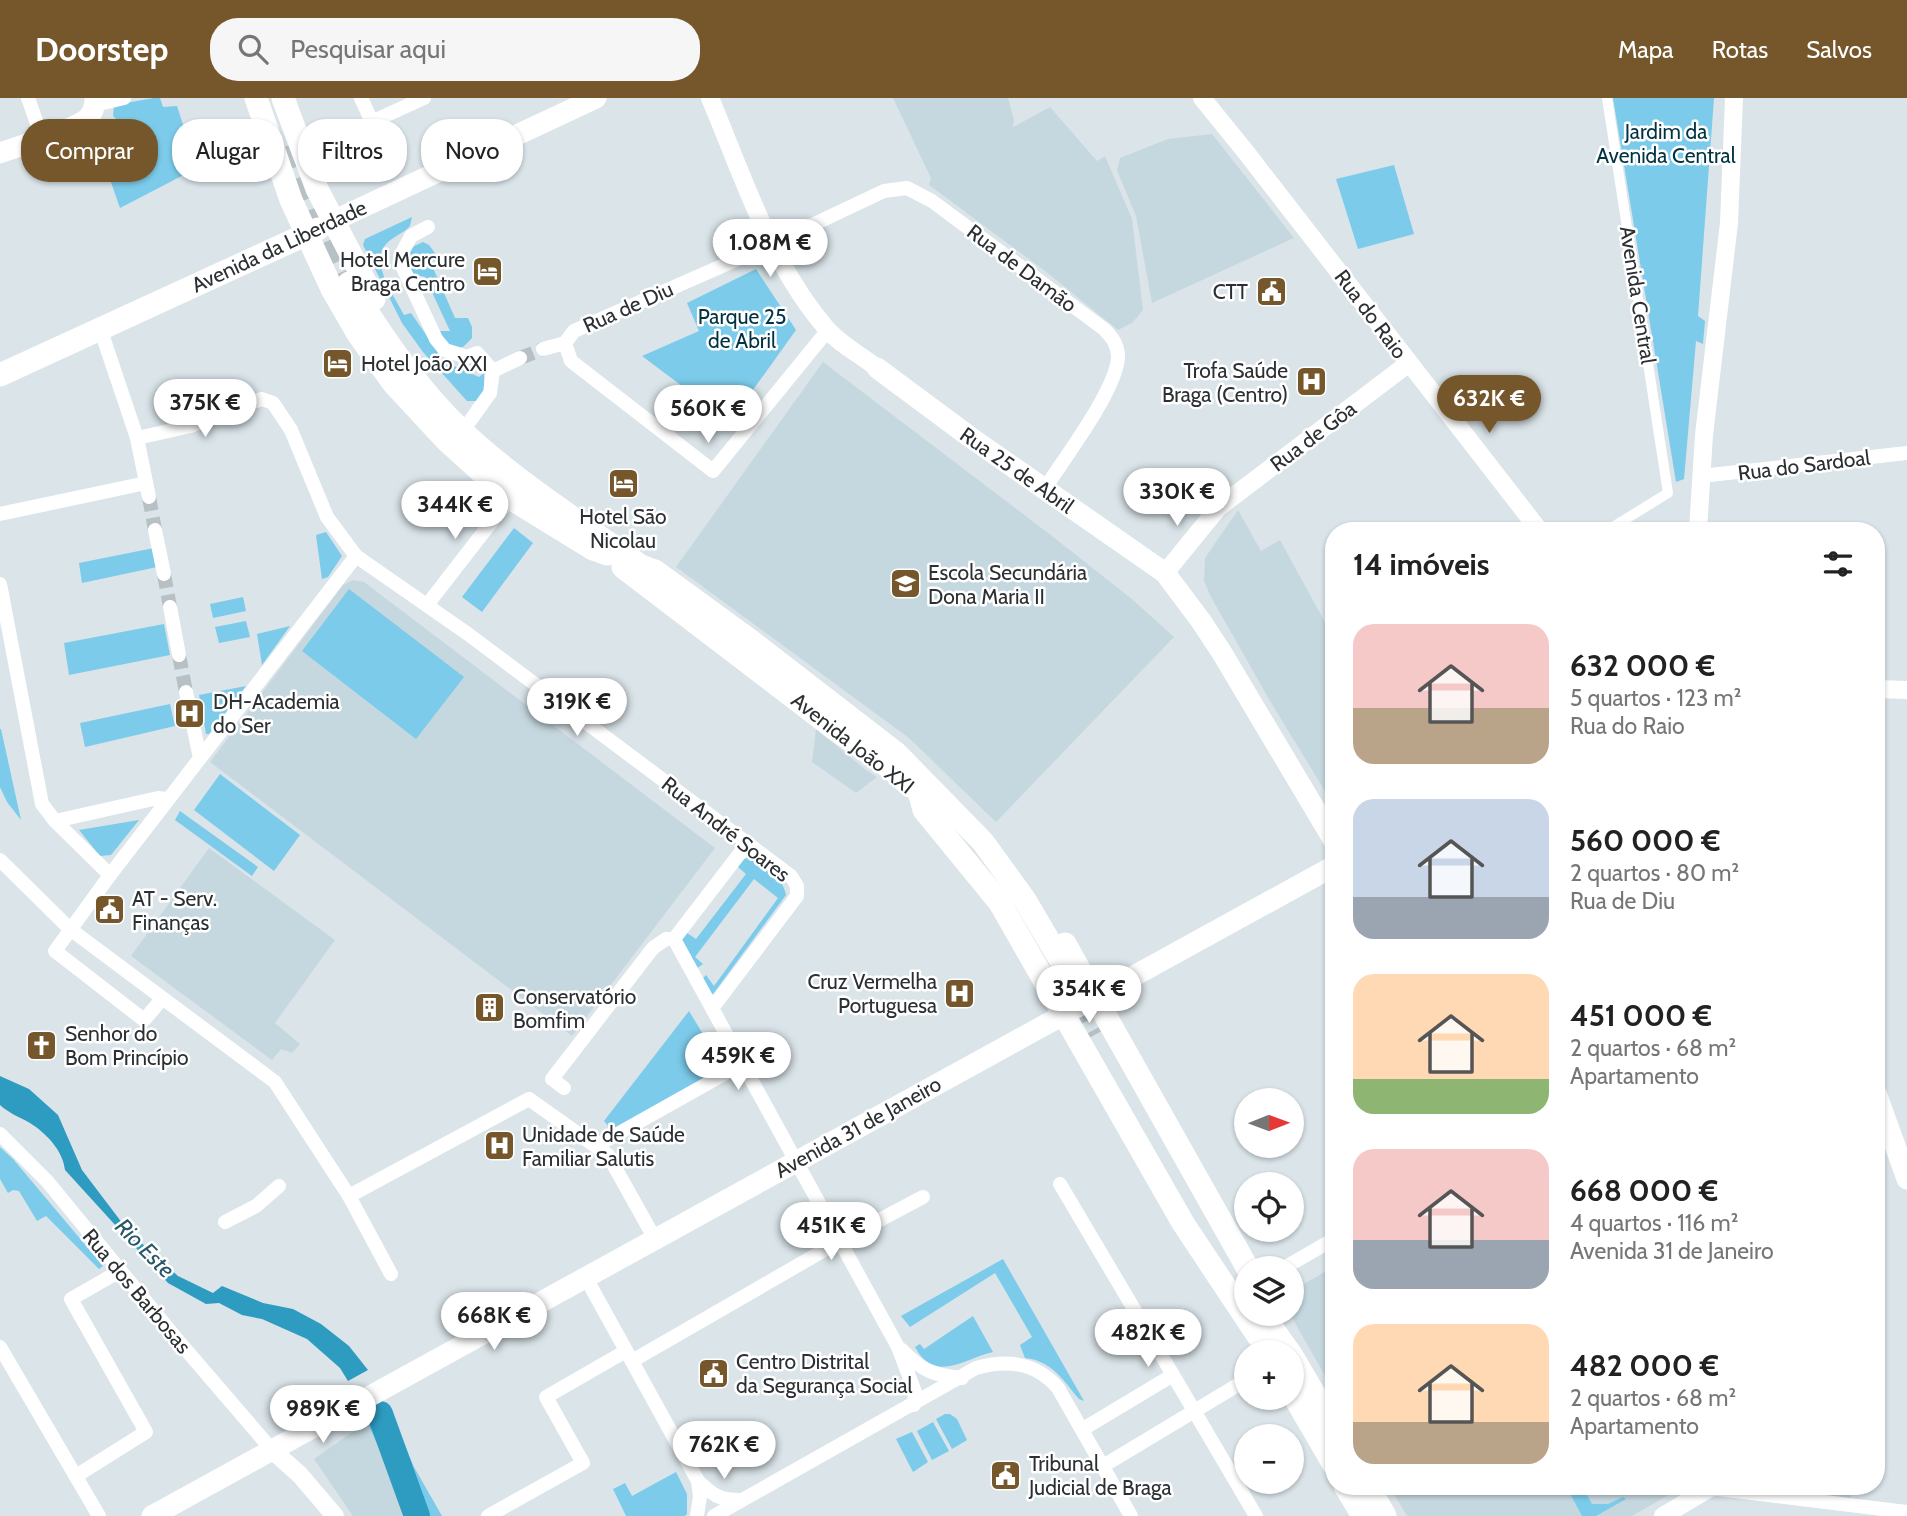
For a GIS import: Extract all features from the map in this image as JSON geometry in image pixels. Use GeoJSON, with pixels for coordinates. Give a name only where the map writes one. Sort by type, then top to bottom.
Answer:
{"type":"FeatureCollection","features":[{"type":"Feature","properties":{"kind":"main road","name":"Avenida da Liberdade"},"geometry":{"type":"LineString","coordinates":[[0,375],[596,98]]}},
{"type":"Feature","properties":{"kind":"main road","name":"Avenida João XXI"},"geometry":{"type":"LineString","coordinates":[[270,100],[384,318],[419,366],[470,421],[502,450],[646,558],[655,571]]}},
{"type":"Feature","properties":{"kind":"main road","name":"Avenida João XXI"},"geometry":{"type":"LineString","coordinates":[[270,100],[291,200],[332,289],[358,334],[394,384],[446,440],[510,498],[593,550],[607,554]]}},
{"type":"Feature","properties":{"kind":"main road"},"geometry":{"type":"LineString","coordinates":[[86,119],[95,102]]}},
{"type":"Feature","properties":{"kind":"main road"},"geometry":{"type":"LineString","coordinates":[[0,152],[21,145]]}},
{"type":"Feature","properties":{"kind":"main road","name":"Avenida João XXI"},"geometry":{"type":"LineString","coordinates":[[346,284],[410,373],[460,429],[495,461],[640,566],[655,571],[896,753],[983,842],[1026,900],[1060,970],[1015,902],[974,849],[920,795],[890,768],[607,554],[490,466],[453,434],[403,378],[374,339],[346,284]]}},
{"type":"Feature","properties":{"kind":"main road","name":"Rua 25 de Abril"},"geometry":{"type":"LineString","coordinates":[[877,368],[970,438],[1165,573],[1222,653],[1325,826]]}},
{"type":"Feature","properties":{"kind":"main road"},"geometry":{"type":"LineString","coordinates":[[896,753],[947,786],[990,832],[1036,895],[1241,1256]]}},
{"type":"Feature","properties":{"kind":"main road"},"geometry":{"type":"LineString","coordinates":[[920,795],[924,810],[1000,903],[1183,1223],[1274,1340]]}},
{"type":"Feature","properties":{"kind":"main road","name":"Avenida 31 de Janeiro"},"geometry":{"type":"LineString","coordinates":[[152,1516],[1325,871]]}},
{"type":"Feature","properties":{"kind":"main road"},"geometry":{"type":"LineString","coordinates":[[1234,1267],[1095,1035],[1194,1217],[1234,1278]]}},
{"type":"Feature","properties":{"kind":"main road"},"geometry":{"type":"LineString","coordinates":[[1885,1118],[1907,1179]]}},
{"type":"Feature","properties":{"kind":"main road"},"geometry":{"type":"LineString","coordinates":[[1304,1383],[1325,1414]]}},
{"type":"Feature","properties":{"kind":"main road"},"geometry":{"type":"LineString","coordinates":[[1302,1410],[1325,1450]]}},
{"type":"Feature","properties":{"kind":"main road"},"geometry":{"type":"LineString","coordinates":[[1350,1495],[1363,1516]]}},
{"type":"Feature","properties":{"kind":"main road"},"geometry":{"type":"LineString","coordinates":[[1373,1495],[1385,1516]]}},
{"type":"Feature","properties":{"kind":"street"},"geometry":{"type":"LineString","coordinates":[[28,98],[35,119]]}},
{"type":"Feature","properties":{"kind":"street"},"geometry":{"type":"LineString","coordinates":[[95,102],[124,98]]}},
{"type":"Feature","properties":{"kind":"street"},"geometry":{"type":"LineString","coordinates":[[361,98],[371,119]]}},
{"type":"Feature","properties":{"kind":"street"},"geometry":{"type":"LineString","coordinates":[[378,119],[424,98]]}},
{"type":"Feature","properties":{"kind":"street","name":"Rua 25 de Abril"},"geometry":{"type":"LineString","coordinates":[[710,98],[772,244],[801,293],[828,330],[877,368]]}},
{"type":"Feature","properties":{"kind":"street","name":"Rua do Raio"},"geometry":{"type":"LineString","coordinates":[[1202,98],[1533,522]]}},
{"type":"Feature","properties":{"kind":"street","name":"Avenida Central"},"geometry":{"type":"LineString","coordinates":[[1607,98],[1668,493],[1621,522]]}},
{"type":"Feature","properties":{"kind":"street"},"geometry":{"type":"LineString","coordinates":[[1698,522],[1701,476],[1729,223],[1734,98]]}},
{"type":"Feature","properties":{"kind":"street","name":"Rua de Damão"},"geometry":{"type":"LineString","coordinates":[[772,244],[884,191],[908,188],[932,201],[1104,329],[1115,341],[1118,356],[1108,391],[1045,488]]}},
{"type":"Feature","properties":{"kind":"street"},"geometry":{"type":"LineString","coordinates":[[428,226],[411,236],[403,251],[403,268],[436,339],[445,350],[467,357],[477,354],[494,371]]}},
{"type":"Feature","properties":{"kind":"street","name":"Rua de Diu"},"geometry":{"type":"LineString","coordinates":[[543,349],[565,342],[574,331],[772,244]]}},
{"type":"Feature","properties":{"kind":"street"},"geometry":{"type":"LineString","coordinates":[[0,514],[148,490],[137,439],[100,328]]}},
{"type":"Feature","properties":{"kind":"street","name":"Rua de Diu"},"geometry":{"type":"LineString","coordinates":[[565,342],[571,361],[713,471],[828,330]]}},
{"type":"Feature","properties":{"kind":"street"},"geometry":{"type":"LineString","coordinates":[[494,371],[520,358]]}},
{"type":"Feature","properties":{"kind":"street","name":"Rua de Gôa"},"geometry":{"type":"LineString","coordinates":[[1165,573],[1218,508],[1409,363]]}},
{"type":"Feature","properties":{"kind":"street"},"geometry":{"type":"LineString","coordinates":[[470,421],[490,393],[494,371]]}},
{"type":"Feature","properties":{"kind":"street"},"geometry":{"type":"LineString","coordinates":[[137,439],[191,426],[262,399],[273,403],[291,430],[320,504],[356,556],[110,875],[55,951],[144,1020],[162,999]]}},
{"type":"Feature","properties":{"kind":"street","name":"Rua do Sardoal"},"geometry":{"type":"LineString","coordinates":[[1701,476],[1907,453]]}},
{"type":"Feature","properties":{"kind":"street"},"geometry":{"type":"LineString","coordinates":[[427,605],[510,498]]}},
{"type":"Feature","properties":{"kind":"street"},"geometry":{"type":"LineString","coordinates":[[155,530],[164,574]]}},
{"type":"Feature","properties":{"kind":"street","name":"Rua André Soares"},"geometry":{"type":"LineString","coordinates":[[356,556],[427,605],[791,876],[797,886],[797,896],[713,1007]]}},
{"type":"Feature","properties":{"kind":"street"},"geometry":{"type":"LineString","coordinates":[[0,584],[42,804],[55,821],[110,875]]}},
{"type":"Feature","properties":{"kind":"street"},"geometry":{"type":"LineString","coordinates":[[170,607],[179,655]]}},
{"type":"Feature","properties":{"kind":"street"},"geometry":{"type":"LineString","coordinates":[[1885,689],[1907,690]]}},
{"type":"Feature","properties":{"kind":"street"},"geometry":{"type":"LineString","coordinates":[[186,692],[200,758]]}},
{"type":"Feature","properties":{"kind":"street"},"geometry":{"type":"LineString","coordinates":[[55,821],[158,798],[168,799]]}},
{"type":"Feature","properties":{"kind":"street"},"geometry":{"type":"LineString","coordinates":[[674,939],[747,844]]}},
{"type":"Feature","properties":{"kind":"street"},"geometry":{"type":"LineString","coordinates":[[0,860],[70,929],[275,1082],[349,1196],[391,1274]]}},
{"type":"Feature","properties":{"kind":"street"},"geometry":{"type":"LineString","coordinates":[[564,1088],[552,1079],[653,948],[666,939],[674,939]]}},
{"type":"Feature","properties":{"kind":"street"},"geometry":{"type":"LineString","coordinates":[[674,939],[898,1347],[915,1392],[914,1405]]}},
{"type":"Feature","properties":{"kind":"street"},"geometry":{"type":"LineString","coordinates":[[729,1037],[724,1049],[744,1086],[757,1089]]}},
{"type":"Feature","properties":{"kind":"street"},"geometry":{"type":"LineString","coordinates":[[596,1146],[735,1068]]}},
{"type":"Feature","properties":{"kind":"street"},"geometry":{"type":"LineString","coordinates":[[349,1196],[530,1099],[608,1154],[655,1239]]}},
{"type":"Feature","properties":{"kind":"street","name":"Rua dos Barbosas"},"geometry":{"type":"LineString","coordinates":[[0,1135],[47,1181],[256,1435],[272,1450]]}},
{"type":"Feature","properties":{"kind":"street"},"geometry":{"type":"LineString","coordinates":[[1060,1184],[1256,1516]]}},
{"type":"Feature","properties":{"kind":"street"},"geometry":{"type":"LineString","coordinates":[[225,1222],[256,1206],[279,1186]]}},
{"type":"Feature","properties":{"kind":"street"},"geometry":{"type":"LineString","coordinates":[[488,1516],[583,1463],[546,1396],[629,1356],[923,1198]]}},
{"type":"Feature","properties":{"kind":"street"},"geometry":{"type":"LineString","coordinates":[[1304,1256],[1325,1244]]}},
{"type":"Feature","properties":{"kind":"street"},"geometry":{"type":"LineString","coordinates":[[76,1476],[146,1432],[71,1299],[120,1271]]}},
{"type":"Feature","properties":{"kind":"street"},"geometry":{"type":"LineString","coordinates":[[586,1278],[698,1481],[713,1495],[724,1500],[743,1500]]}},
{"type":"Feature","properties":{"kind":"street"},"geometry":{"type":"LineString","coordinates":[[0,1347],[99,1516]]}},
{"type":"Feature","properties":{"kind":"street"},"geometry":{"type":"LineString","coordinates":[[898,1347],[925,1370],[937,1376],[962,1378]]}},
{"type":"Feature","properties":{"kind":"street"},"geometry":{"type":"LineString","coordinates":[[715,1515],[976,1368],[1006,1364],[1038,1369],[1058,1388],[1131,1516]]}},
{"type":"Feature","properties":{"kind":"street"},"geometry":{"type":"LineString","coordinates":[[1083,1429],[1173,1375]]}},
{"type":"Feature","properties":{"kind":"street"},"geometry":{"type":"LineString","coordinates":[[1103,1466],[1234,1387]]}},
{"type":"Feature","properties":{"kind":"street"},"geometry":{"type":"LineString","coordinates":[[272,1450],[299,1475],[335,1516]]}},
{"type":"Feature","properties":{"kind":"street"},"geometry":{"type":"LineString","coordinates":[[697,1516],[700,1496],[698,1481]]}},
{"type":"Feature","properties":{"kind":"street"},"geometry":{"type":"LineString","coordinates":[[1663,1516],[1697,1495]]}},
{"type":"Feature","properties":{"kind":"street"},"geometry":{"type":"LineString","coordinates":[[1753,1495],[1835,1510],[1907,1513]]}},
{"type":"Feature","properties":{"kind":"shaded area"},"geometry":{"type":"Polygon","coordinates":[[[893,98],[1008,98],[1014,120],[1013,127],[1050,107],[1097,161],[1105,156],[1132,219],[1143,310],[1132,323],[1118,330],[1045,271],[929,185],[931,178],[893,98]]]}},
{"type":"Feature","properties":{"kind":"shaded area"},"geometry":{"type":"Polygon","coordinates":[[[1212,134],[1294,238],[1152,303],[1136,216],[1117,170],[1120,158],[1168,139],[1212,134]]]}},
{"type":"Feature","properties":{"kind":"shaded area","name":"Escola Secundária Dona Maria II"},"geometry":{"type":"Polygon","coordinates":[[[823,362],[1052,536],[1133,600],[1174,637],[996,822],[909,738],[676,567],[823,362]]]}},
{"type":"Feature","properties":{"kind":"shaded area"},"geometry":{"type":"Polygon","coordinates":[[[1238,510],[1261,551],[1280,540],[1325,622],[1325,791],[1211,597],[1204,581],[1205,558],[1238,510]]]}},
{"type":"Feature","properties":{"kind":"shaded area"},"geometry":{"type":"Polygon","coordinates":[[[353,580],[364,582],[715,848],[572,1036],[210,762],[343,585],[353,580]]]}},
{"type":"Feature","properties":{"kind":"shaded area"},"geometry":{"type":"Polygon","coordinates":[[[816,729],[877,777],[856,793],[812,762],[816,729]]]}},
{"type":"Feature","properties":{"kind":"shaded area"},"geometry":{"type":"Polygon","coordinates":[[[209,848],[335,940],[275,1023],[300,1044],[292,1053],[281,1049],[272,1060],[131,956],[209,848]]]}},
{"type":"Feature","properties":{"kind":"shaded area"},"geometry":{"type":"Polygon","coordinates":[[[1325,1272],[1325,1376],[1297,1326],[1304,1326],[1304,1284],[1325,1272]]]}},
{"type":"Feature","properties":{"kind":"shaded area"},"geometry":{"type":"Polygon","coordinates":[[[367,1422],[410,1516],[353,1516],[314,1459],[367,1422]]]}},
{"type":"Feature","properties":{"kind":"shaded area"},"geometry":{"type":"Polygon","coordinates":[[[1394,1495],[1668,1495],[1632,1516],[1407,1516],[1394,1495]]]}},
{"type":"Feature","properties":{"kind":"shaded area"},"geometry":{"type":"Polygon","coordinates":[[[1824,1495],[1850,1495],[1851,1499],[1824,1495]]]}},
{"type":"Feature","properties":{"kind":"green space"},"geometry":{"type":"Polygon","coordinates":[[[160,98],[163,107],[177,106],[181,119],[172,119],[172,181],[120,208],[111,182],[158,182],[158,119],[116,119],[113,116],[114,105],[160,98]]]}},
{"type":"Feature","properties":{"kind":"green space","name":"Jardim da Avenida Central"},"geometry":{"type":"Polygon","coordinates":[[[1613,98],[1714,98],[1698,316],[1705,321],[1703,344],[1696,341],[1684,479],[1676,482],[1613,98]]]}},
{"type":"Feature","properties":{"kind":"green space"},"geometry":{"type":"Polygon","coordinates":[[[1394,165],[1414,234],[1358,249],[1336,179],[1394,165]]]}},
{"type":"Feature","properties":{"kind":"green space"},"geometry":{"type":"Polygon","coordinates":[[[412,217],[410,226],[387,243],[382,251],[380,259],[385,279],[404,315],[411,313],[438,352],[436,358],[479,377],[484,373],[484,392],[478,401],[467,401],[423,352],[402,323],[363,245],[365,239],[412,217]]]}},
{"type":"Feature","properties":{"kind":"green space"},"geometry":{"type":"Polygon","coordinates":[[[423,242],[429,245],[441,261],[430,261],[455,318],[468,318],[472,327],[472,338],[463,347],[450,348],[438,331],[450,331],[425,277],[411,274],[408,269],[410,248],[423,242]]]}},
{"type":"Feature","properties":{"kind":"green space","name":"Parque 25 de Abril"},"geometry":{"type":"Polygon","coordinates":[[[756,269],[796,330],[730,422],[642,356],[699,331],[687,303],[756,269]]]}},
{"type":"Feature","properties":{"kind":"green space"},"geometry":{"type":"Polygon","coordinates":[[[514,528],[533,543],[482,612],[462,597],[514,528]]]}},
{"type":"Feature","properties":{"kind":"green space"},"geometry":{"type":"Polygon","coordinates":[[[326,532],[342,556],[328,577],[322,579],[316,535],[326,532]]]}},
{"type":"Feature","properties":{"kind":"green space"},"geometry":{"type":"Polygon","coordinates":[[[154,548],[157,567],[82,583],[79,563],[154,548]]]}},
{"type":"Feature","properties":{"kind":"green space"},"geometry":{"type":"Polygon","coordinates":[[[349,589],[464,677],[416,739],[302,651],[349,589]]]}},
{"type":"Feature","properties":{"kind":"green space"},"geometry":{"type":"Polygon","coordinates":[[[243,597],[246,611],[213,618],[210,604],[243,597]]]}},
{"type":"Feature","properties":{"kind":"green space"},"geometry":{"type":"Polygon","coordinates":[[[246,621],[250,637],[219,643],[215,627],[246,621]]]}},
{"type":"Feature","properties":{"kind":"green space"},"geometry":{"type":"Polygon","coordinates":[[[164,624],[170,655],[69,675],[64,643],[164,624]]]}},
{"type":"Feature","properties":{"kind":"green space"},"geometry":{"type":"Polygon","coordinates":[[[290,626],[262,665],[257,634],[290,626]]]}},
{"type":"Feature","properties":{"kind":"green space"},"geometry":{"type":"Polygon","coordinates":[[[246,686],[209,734],[206,734],[199,695],[246,686]]]}},
{"type":"Feature","properties":{"kind":"green space"},"geometry":{"type":"Polygon","coordinates":[[[170,704],[175,726],[85,747],[80,723],[170,704]]]}},
{"type":"Feature","properties":{"kind":"green space"},"geometry":{"type":"Polygon","coordinates":[[[0,729],[21,820],[7,802],[0,787],[0,729]]]}},
{"type":"Feature","properties":{"kind":"green space"},"geometry":{"type":"Polygon","coordinates":[[[220,774],[300,835],[274,871],[194,810],[220,774]]]}},
{"type":"Feature","properties":{"kind":"green space"},"geometry":{"type":"Polygon","coordinates":[[[180,811],[258,867],[252,876],[175,820],[180,811]]]}},
{"type":"Feature","properties":{"kind":"green space"},"geometry":{"type":"Polygon","coordinates":[[[139,820],[111,855],[100,856],[79,830],[139,820]]]}},
{"type":"Feature","properties":{"kind":"green space"},"geometry":{"type":"Polygon","coordinates":[[[747,858],[771,872],[781,883],[786,895],[713,994],[706,990],[702,979],[706,975],[714,986],[778,898],[754,879],[695,957],[703,964],[696,969],[680,944],[684,931],[696,939],[746,874],[738,867],[741,860],[747,858]]]}},
{"type":"Feature","properties":{"kind":"green space"},"geometry":{"type":"Polygon","coordinates":[[[689,1011],[724,1069],[613,1131],[604,1121],[689,1011]]]}},
{"type":"Feature","properties":{"kind":"green space"},"geometry":{"type":"Polygon","coordinates":[[[0,1147],[103,1266],[99,1269],[46,1216],[37,1221],[19,1191],[8,1193],[0,1179],[0,1147]]]}},
{"type":"Feature","properties":{"kind":"green space"},"geometry":{"type":"Polygon","coordinates":[[[1003,1259],[1084,1401],[1079,1399],[1050,1367],[1025,1358],[1020,1345],[1032,1337],[995,1273],[910,1327],[901,1316],[1003,1259]]]}},
{"type":"Feature","properties":{"kind":"green space"},"geometry":{"type":"Polygon","coordinates":[[[973,1316],[993,1352],[941,1367],[923,1358],[915,1347],[920,1344],[924,1349],[973,1316]]]}},
{"type":"Feature","properties":{"kind":"green space"},"geometry":{"type":"Polygon","coordinates":[[[389,1409],[414,1467],[442,1516],[410,1516],[367,1422],[389,1409]]]}},
{"type":"Feature","properties":{"kind":"green space"},"geometry":{"type":"Polygon","coordinates":[[[945,1414],[957,1419],[967,1440],[952,1449],[936,1419],[945,1414]]]}},
{"type":"Feature","properties":{"kind":"green space"},"geometry":{"type":"Polygon","coordinates":[[[933,1422],[949,1451],[932,1460],[917,1431],[933,1422]]]}},
{"type":"Feature","properties":{"kind":"green space"},"geometry":{"type":"Polygon","coordinates":[[[912,1432],[928,1462],[913,1472],[896,1439],[912,1432]]]}},
{"type":"Feature","properties":{"kind":"green space"},"geometry":{"type":"Polygon","coordinates":[[[676,1472],[687,1494],[685,1516],[626,1516],[613,1489],[625,1483],[632,1496],[676,1472]]]}},
{"type":"Feature","properties":{"kind":"green space"},"geometry":{"type":"Polygon","coordinates":[[[1571,1495],[1587,1495],[1592,1504],[1608,1504],[1623,1497],[1626,1499],[1596,1516],[1582,1516],[1571,1495]]]}},
{"type":"Feature","properties":{"kind":"water","name":"Rio Este"},"geometry":{"type":"Polygon","coordinates":[[[0,1076],[29,1089],[58,1115],[82,1170],[129,1232],[178,1276],[213,1293],[222,1286],[263,1303],[293,1309],[321,1324],[349,1346],[368,1370],[348,1381],[340,1368],[307,1339],[262,1319],[242,1315],[219,1303],[206,1304],[168,1283],[65,1170],[50,1139],[0,1105],[0,1076]]]}},
{"type":"Feature","properties":{"kind":"water"},"geometry":{"type":"Polygon","coordinates":[[[382,1420],[420,1516],[411,1516],[374,1423],[382,1420]]]}},
{"type":"Feature","properties":{"kind":"waterway","name":"Rio Este"},"geometry":{"type":"LineString","coordinates":[[380,1414],[417,1516]]}},
{"type":"Feature","properties":{"kind":"tunnel"},"geometry":{"type":"LineString","coordinates":[[284,147],[315,225]]}},
{"type":"Feature","properties":{"kind":"tunnel"},"geometry":{"type":"LineString","coordinates":[[316,209],[349,283]]}},
{"type":"Feature","properties":{"kind":"tunnel"},"geometry":{"type":"LineString","coordinates":[[520,358],[543,349]]}},
{"type":"Feature","properties":{"kind":"tunnel"},"geometry":{"type":"LineString","coordinates":[[149,497],[155,530]]}},
{"type":"Feature","properties":{"kind":"tunnel"},"geometry":{"type":"LineString","coordinates":[[164,574],[170,607]]}},
{"type":"Feature","properties":{"kind":"tunnel"},"geometry":{"type":"LineString","coordinates":[[179,655],[186,692]]}},
{"type":"Feature","properties":{"kind":"tunnel"},"geometry":{"type":"LineString","coordinates":[[1056,973],[1091,1037]]}},
{"type":"Feature","properties":{"kind":"place","name":"Hotel Mercure Braga Centro"},"geometry":{"type":"Point","coordinates":[488,271]}},
{"type":"Feature","properties":{"kind":"place","name":"CTT"},"geometry":{"type":"Point","coordinates":[1271,291]}},
{"type":"Feature","properties":{"kind":"place","name":"Hotel João XXI"},"geometry":{"type":"Point","coordinates":[338,363]}},
{"type":"Feature","properties":{"kind":"place","name":"Trofa Saúde Braga (Centro)"},"geometry":{"type":"Point","coordinates":[1311,382]}},
{"type":"Feature","properties":{"kind":"place","name":"Hotel São Nicolau"},"geometry":{"type":"Point","coordinates":[623,484]}},
{"type":"Feature","properties":{"kind":"place","name":"Escola Secundária Dona Maria II"},"geometry":{"type":"Point","coordinates":[905,584]}},
{"type":"Feature","properties":{"kind":"place","name":"DH-Academia do Ser"},"geometry":{"type":"Point","coordinates":[190,713]}},
{"type":"Feature","properties":{"kind":"place","name":"AT - Serv. Finanças"},"geometry":{"type":"Point","coordinates":[109,910]}},
{"type":"Feature","properties":{"kind":"place","name":"Cruz Vermelha Portuguesa"},"geometry":{"type":"Point","coordinates":[960,993]}},
{"type":"Feature","properties":{"kind":"place","name":"Conservatório Bomfim"},"geometry":{"type":"Point","coordinates":[490,1008]}},
{"type":"Feature","properties":{"kind":"place","name":"Senhor do Bom Princípio"},"geometry":{"type":"Point","coordinates":[42,1045]}},
{"type":"Feature","properties":{"kind":"place","name":"Unidade de Saúde Familiar Salutis"},"geometry":{"type":"Point","coordinates":[499,1146]}},
{"type":"Feature","properties":{"kind":"place","name":"Centro Distrital da Segurança Social"},"geometry":{"type":"Point","coordinates":[713,1373]}},
{"type":"Feature","properties":{"kind":"place","name":"Tribunal Judicial de Braga"},"geometry":{"type":"Point","coordinates":[1006,1475]}}]}
